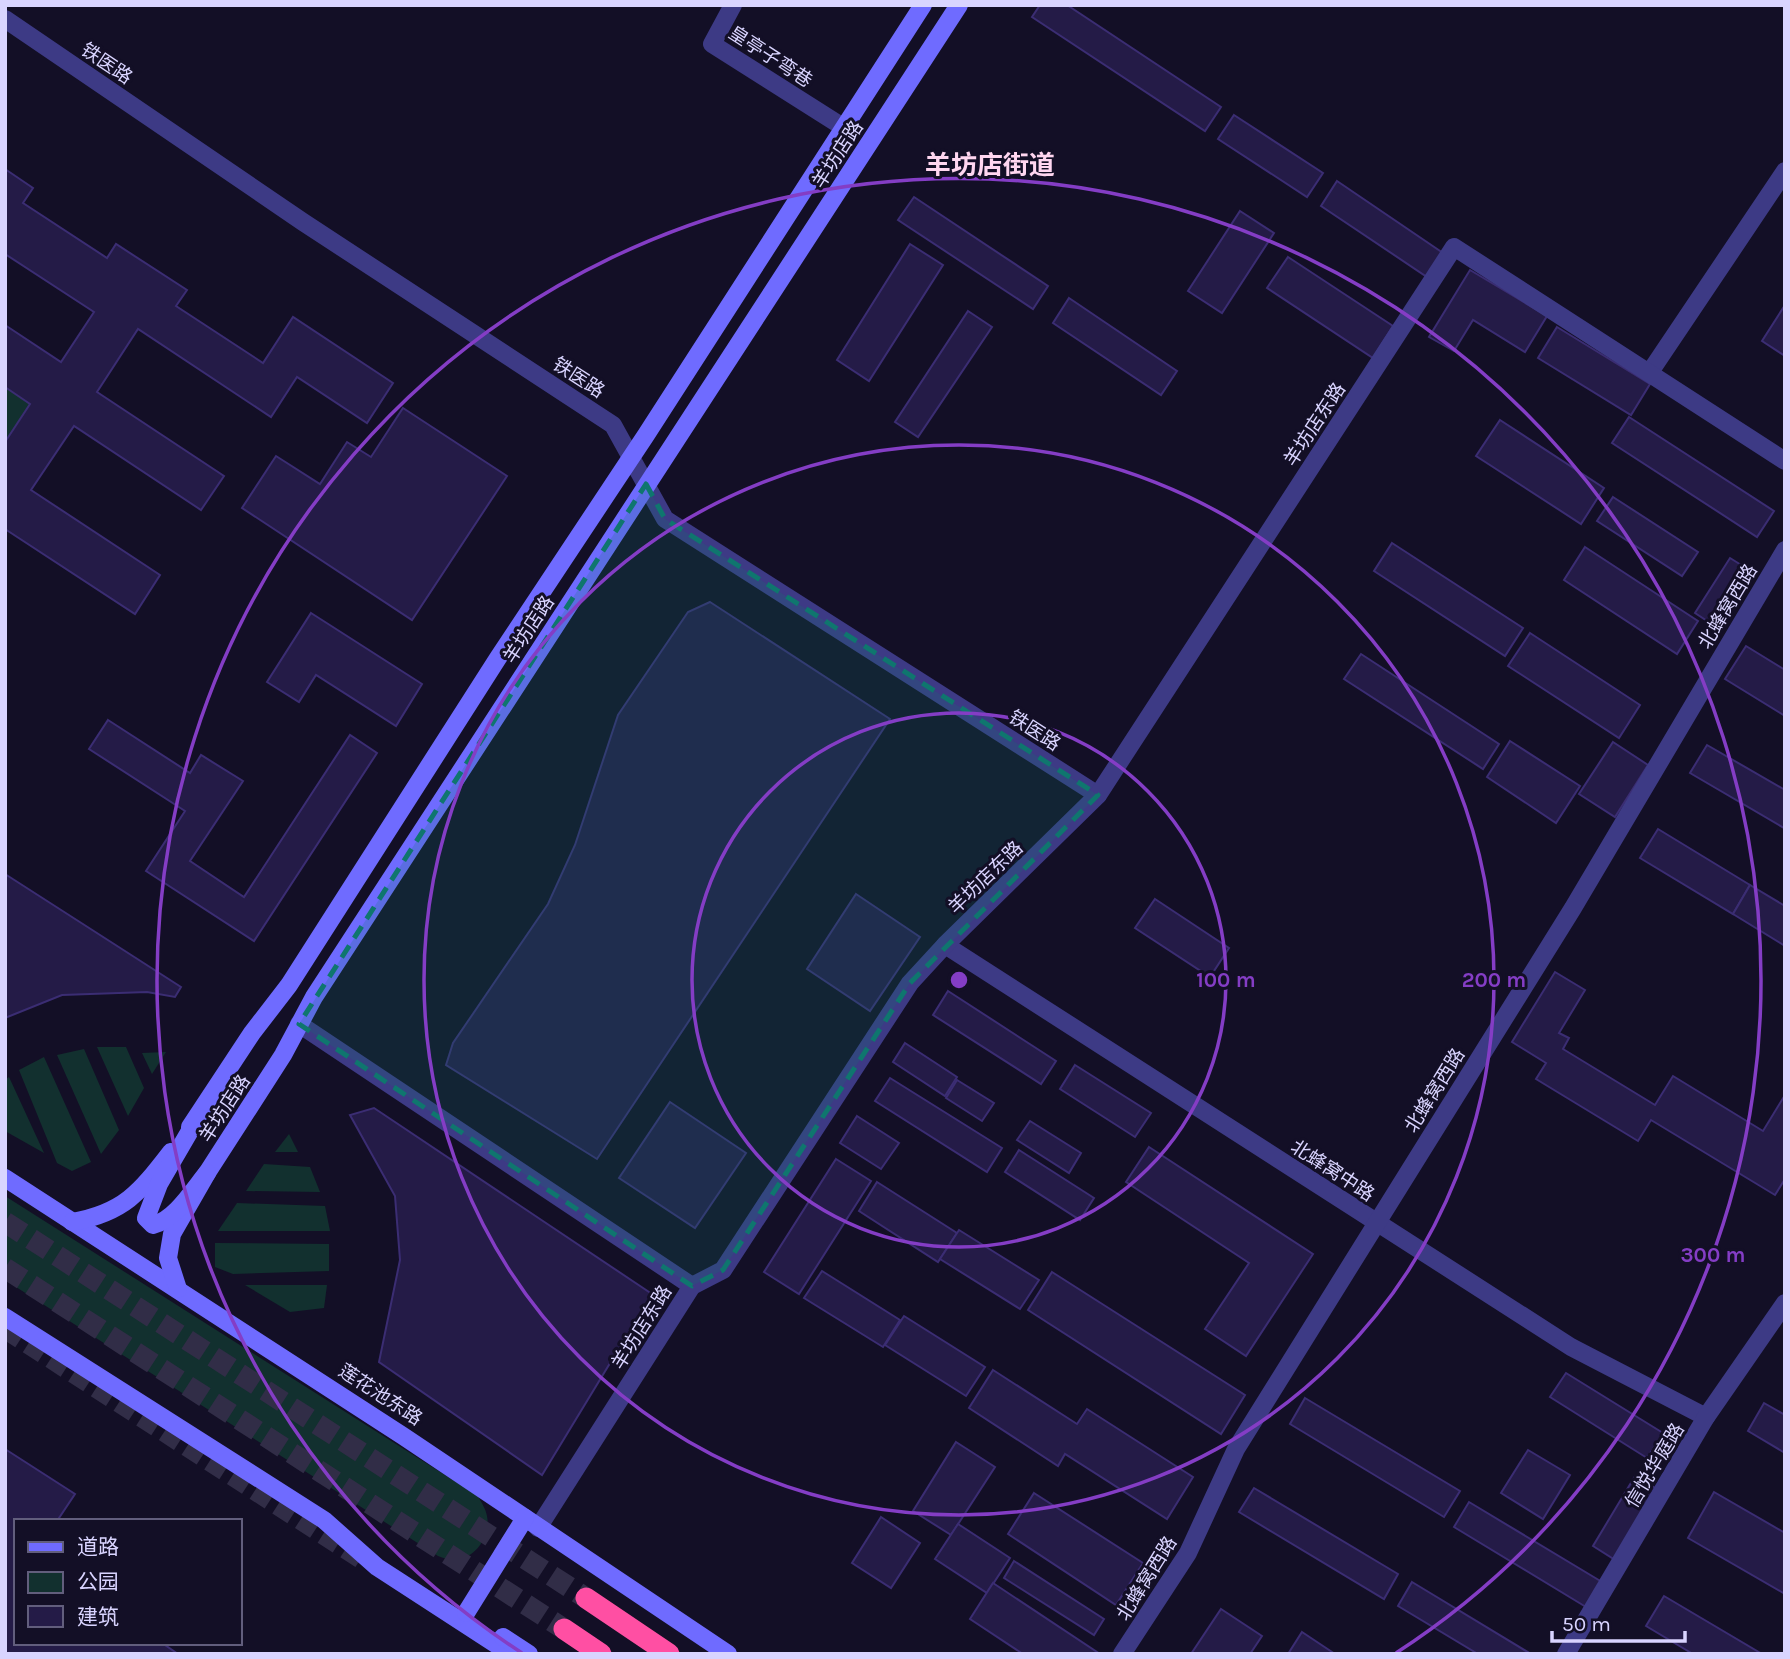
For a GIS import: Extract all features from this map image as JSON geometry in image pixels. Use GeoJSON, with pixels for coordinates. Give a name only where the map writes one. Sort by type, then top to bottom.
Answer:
{"type":"FeatureCollection","features":[{"type":"Feature","properties":{"kind":"highway"},"geometry":{"type":"LineString","coordinates":[[586,1598],[669,1654]]}},
{"type":"Feature","properties":{"kind":"highway"},"geometry":{"type":"LineString","coordinates":[[564,1629],[601,1654]]}},
{"type":"Feature","properties":{"kind":"main road","name":"羊坊店路"},"geometry":{"type":"LineString","coordinates":[[72,1222],[96,1218],[121,1207],[153,1176],[198,1117],[251,1033],[289,985],[923,5]]}},
{"type":"Feature","properties":{"kind":"main road","name":"羊坊店路"},"geometry":{"type":"LineString","coordinates":[[178,1289],[168,1258],[172,1234],[207,1172],[283,1055],[314,997],[959,5]]}},
{"type":"Feature","properties":{"kind":"main road"},"geometry":{"type":"LineString","coordinates":[[198,1117],[159,1184],[146,1218],[153,1225],[160,1223],[207,1172]]}},
{"type":"Feature","properties":{"kind":"main road","name":"莲花池东路"},"geometry":{"type":"LineString","coordinates":[[5,1178],[178,1289],[729,1654]]}},
{"type":"Feature","properties":{"kind":"main road"},"geometry":{"type":"LineString","coordinates":[[5,1318],[324,1520],[529,1654]]}},
{"type":"Feature","properties":{"kind":"main road"},"geometry":{"type":"LineString","coordinates":[[324,1520],[377,1567],[511,1654]]}},
{"type":"Feature","properties":{"kind":"main road"},"geometry":{"type":"LineString","coordinates":[[466,1613],[532,1523]]}},
{"type":"Feature","properties":{"kind":"street","name":"皇亭子弯巷"},"geometry":{"type":"LineString","coordinates":[[733,5],[712,44],[843,127]]}},
{"type":"Feature","properties":{"kind":"street","name":"铁医路"},"geometry":{"type":"LineString","coordinates":[[5,19],[292,214],[613,425],[665,519],[1098,795]]}},
{"type":"Feature","properties":{"kind":"street"},"geometry":{"type":"LineString","coordinates":[[1785,171],[1650,372],[1785,461]]}},
{"type":"Feature","properties":{"kind":"street","name":"羊坊店东路"},"geometry":{"type":"LineString","coordinates":[[532,1523],[692,1286],[723,1270],[910,983],[945,945],[1098,795],[1454,247],[1650,372]]}},
{"type":"Feature","properties":{"kind":"street","name":"北蜂窝西路"},"geometry":{"type":"LineString","coordinates":[[1122,1654],[1188,1553],[1236,1449],[1573,908],[1785,551]]}},
{"type":"Feature","properties":{"kind":"street","name":"北蜂窝中路"},"geometry":{"type":"LineString","coordinates":[[945,945],[1571,1347],[1706,1417]]}},
{"type":"Feature","properties":{"kind":"street"},"geometry":{"type":"LineString","coordinates":[[299,1024],[692,1286]]}},
{"type":"Feature","properties":{"kind":"street","name":"信悦华庭路"},"geometry":{"type":"LineString","coordinates":[[1566,1654],[1706,1417],[1785,1303]]}},
{"type":"Feature","properties":{"kind":"highlighted area"},"geometry":{"type":"Polygon","coordinates":[[[646,484],[665,519],[1098,795],[910,983],[723,1270],[692,1286],[299,1024],[646,484]]]}},
{"type":"Feature","properties":{"kind":"green space"},"geometry":{"type":"Polygon","coordinates":[[[5,387],[30,404],[5,442],[5,387]]]}},
{"type":"Feature","properties":{"kind":"green space"},"geometry":{"type":"Polygon","coordinates":[[[97,1047],[126,1047],[144,1088],[128,1116],[97,1047]]]}},
{"type":"Feature","properties":{"kind":"green space"},"geometry":{"type":"Polygon","coordinates":[[[84,1049],[119,1130],[101,1154],[57,1055],[84,1049]]]}},
{"type":"Feature","properties":{"kind":"green space"},"geometry":{"type":"Polygon","coordinates":[[[166,1052],[152,1074],[142,1053],[166,1052]]]}},
{"type":"Feature","properties":{"kind":"green space"},"geometry":{"type":"Polygon","coordinates":[[[44,1057],[91,1162],[72,1171],[57,1163],[19,1070],[44,1057]]]}},
{"type":"Feature","properties":{"kind":"green space"},"geometry":{"type":"Polygon","coordinates":[[[9,1077],[44,1153],[5,1131],[5,1080],[9,1077]]]}},
{"type":"Feature","properties":{"kind":"green space"},"geometry":{"type":"Polygon","coordinates":[[[289,1134],[298,1152],[275,1152],[289,1134]]]}},
{"type":"Feature","properties":{"kind":"green space"},"geometry":{"type":"Polygon","coordinates":[[[264,1164],[310,1167],[320,1192],[246,1191],[264,1164]]]}},
{"type":"Feature","properties":{"kind":"green space"},"geometry":{"type":"Polygon","coordinates":[[[5,1196],[478,1496],[486,1511],[488,1524],[480,1545],[463,1558],[453,1560],[438,1556],[5,1280],[5,1196]]]}},
{"type":"Feature","properties":{"kind":"green space"},"geometry":{"type":"Polygon","coordinates":[[[237,1203],[325,1206],[330,1231],[218,1231],[237,1203]]]}},
{"type":"Feature","properties":{"kind":"green space"},"geometry":{"type":"Polygon","coordinates":[[[215,1243],[329,1244],[329,1271],[233,1274],[215,1267],[215,1243]]]}},
{"type":"Feature","properties":{"kind":"green space"},"geometry":{"type":"Polygon","coordinates":[[[245,1285],[327,1285],[324,1308],[290,1312],[245,1285]]]}},
{"type":"Feature","properties":{"kind":"building"},"geometry":{"type":"Polygon","coordinates":[[[1040,5],[1067,5],[1221,107],[1205,131],[1032,17],[1040,5]]]}},
{"type":"Feature","properties":{"kind":"building"},"geometry":{"type":"Polygon","coordinates":[[[1234,115],[1323,173],[1307,197],[1218,139],[1234,115]]]}},
{"type":"Feature","properties":{"kind":"building"},"geometry":{"type":"Polygon","coordinates":[[[5,169],[33,188],[23,203],[107,258],[116,244],[187,290],[176,306],[263,363],[293,317],[393,383],[367,423],[297,377],[271,417],[138,329],[97,392],[224,476],[201,510],[74,426],[31,490],[160,575],[135,614],[5,529],[5,442],[30,404],[5,387],[5,325],[61,362],[94,312],[5,254],[5,169]]]}},
{"type":"Feature","properties":{"kind":"building"},"geometry":{"type":"Polygon","coordinates":[[[1337,181],[1443,253],[1427,277],[1321,206],[1337,181]]]}},
{"type":"Feature","properties":{"kind":"building"},"geometry":{"type":"Polygon","coordinates":[[[914,197],[1048,286],[1033,309],[898,220],[914,197]]]}},
{"type":"Feature","properties":{"kind":"building"},"geometry":{"type":"Polygon","coordinates":[[[1240,211],[1274,233],[1222,313],[1188,291],[1240,211]]]}},
{"type":"Feature","properties":{"kind":"building"},"geometry":{"type":"Polygon","coordinates":[[[910,244],[943,265],[869,381],[837,360],[910,244]]]}},
{"type":"Feature","properties":{"kind":"building"},"geometry":{"type":"Polygon","coordinates":[[[1288,257],[1393,326],[1373,358],[1267,288],[1288,257]]]}},
{"type":"Feature","properties":{"kind":"building"},"geometry":{"type":"Polygon","coordinates":[[[1470,270],[1547,316],[1525,352],[1473,320],[1454,351],[1429,337],[1470,270]]]}},
{"type":"Feature","properties":{"kind":"building"},"geometry":{"type":"Polygon","coordinates":[[[1069,298],[1177,371],[1161,395],[1053,323],[1069,298]]]}},
{"type":"Feature","properties":{"kind":"building"},"geometry":{"type":"Polygon","coordinates":[[[1785,305],[1785,356],[1762,341],[1785,305]]]}},
{"type":"Feature","properties":{"kind":"building"},"geometry":{"type":"Polygon","coordinates":[[[968,311],[992,327],[918,437],[895,422],[968,311]]]}},
{"type":"Feature","properties":{"kind":"building"},"geometry":{"type":"Polygon","coordinates":[[[1557,327],[1650,384],[1631,415],[1538,358],[1557,327]]]}},
{"type":"Feature","properties":{"kind":"building"},"geometry":{"type":"Polygon","coordinates":[[[403,408],[507,476],[412,620],[242,508],[276,456],[320,484],[347,442],[371,457],[403,408]]]}},
{"type":"Feature","properties":{"kind":"building"},"geometry":{"type":"Polygon","coordinates":[[[1629,417],[1774,511],[1757,537],[1612,443],[1629,417]]]}},
{"type":"Feature","properties":{"kind":"building"},"geometry":{"type":"Polygon","coordinates":[[[1500,420],[1604,488],[1581,524],[1476,456],[1500,420]]]}},
{"type":"Feature","properties":{"kind":"building"},"geometry":{"type":"Polygon","coordinates":[[[1613,497],[1698,552],[1682,576],[1597,521],[1613,497]]]}},
{"type":"Feature","properties":{"kind":"building"},"geometry":{"type":"Polygon","coordinates":[[[1392,543],[1523,628],[1505,656],[1374,571],[1392,543]]]}},
{"type":"Feature","properties":{"kind":"building"},"geometry":{"type":"Polygon","coordinates":[[[1585,547],[1698,621],[1677,654],[1564,580],[1585,547]]]}},
{"type":"Feature","properties":{"kind":"building"},"geometry":{"type":"Polygon","coordinates":[[[1730,558],[1754,573],[1718,628],[1695,613],[1730,558]]]}},
{"type":"Feature","properties":{"kind":"building"},"geometry":{"type":"Polygon","coordinates":[[[710,602],[890,719],[597,1159],[446,1065],[453,1043],[548,904],[575,845],[618,715],[688,612],[710,602]]]}},
{"type":"Feature","properties":{"kind":"building"},"geometry":{"type":"Polygon","coordinates":[[[311,613],[422,684],[396,726],[316,675],[299,702],[267,682],[311,613]]]}},
{"type":"Feature","properties":{"kind":"building"},"geometry":{"type":"Polygon","coordinates":[[[1530,633],[1640,705],[1619,738],[1508,666],[1530,633]]]}},
{"type":"Feature","properties":{"kind":"building"},"geometry":{"type":"Polygon","coordinates":[[[1746,646],[1785,670],[1785,716],[1725,679],[1746,646]]]}},
{"type":"Feature","properties":{"kind":"building"},"geometry":{"type":"Polygon","coordinates":[[[1361,654],[1499,744],[1483,769],[1344,679],[1361,654]]]}},
{"type":"Feature","properties":{"kind":"building"},"geometry":{"type":"Polygon","coordinates":[[[108,720],[190,773],[201,755],[243,781],[190,861],[244,897],[350,735],[377,753],[254,941],[146,871],[185,811],[89,749],[108,720]]]}},
{"type":"Feature","properties":{"kind":"building"},"geometry":{"type":"Polygon","coordinates":[[[1510,741],[1580,786],[1556,823],[1487,777],[1510,741]]]}},
{"type":"Feature","properties":{"kind":"building"},"geometry":{"type":"Polygon","coordinates":[[[1613,742],[1648,765],[1615,817],[1579,794],[1613,742]]]}},
{"type":"Feature","properties":{"kind":"building"},"geometry":{"type":"Polygon","coordinates":[[[1707,745],[1785,790],[1784,828],[1690,773],[1707,745]]]}},
{"type":"Feature","properties":{"kind":"building"},"geometry":{"type":"Polygon","coordinates":[[[1658,829],[1750,885],[1733,914],[1640,858],[1658,829]]]}},
{"type":"Feature","properties":{"kind":"building"},"geometry":{"type":"Polygon","coordinates":[[[5,874],[181,987],[175,997],[147,992],[62,995],[5,1018],[5,874]]]}},
{"type":"Feature","properties":{"kind":"building"},"geometry":{"type":"Polygon","coordinates":[[[1750,885],[1785,906],[1785,946],[1733,914],[1750,885]]]}},
{"type":"Feature","properties":{"kind":"building"},"geometry":{"type":"Polygon","coordinates":[[[856,894],[920,937],[870,1011],[807,969],[856,894]]]}},
{"type":"Feature","properties":{"kind":"building"},"geometry":{"type":"Polygon","coordinates":[[[1155,899],[1229,948],[1210,977],[1135,928],[1155,899]]]}},
{"type":"Feature","properties":{"kind":"building"},"geometry":{"type":"Polygon","coordinates":[[[1555,972],[1585,990],[1559,1033],[1569,1038],[1563,1049],[1655,1105],[1673,1076],[1763,1131],[1785,1095],[1785,1179],[1775,1195],[1651,1120],[1638,1141],[1536,1079],[1546,1063],[1512,1042],[1555,972]]]}},
{"type":"Feature","properties":{"kind":"building"},"geometry":{"type":"Polygon","coordinates":[[[948,991],[1056,1061],[1041,1084],[933,1015],[948,991]]]}},
{"type":"Feature","properties":{"kind":"building"},"geometry":{"type":"Polygon","coordinates":[[[905,1043],[957,1077],[945,1096],[893,1062],[905,1043]]]}},
{"type":"Feature","properties":{"kind":"building"},"geometry":{"type":"Polygon","coordinates":[[[1075,1065],[1151,1113],[1135,1137],[1060,1089],[1075,1065]]]}},
{"type":"Feature","properties":{"kind":"building"},"geometry":{"type":"Polygon","coordinates":[[[890,1078],[1002,1148],[987,1172],[875,1101],[890,1078]]]}},
{"type":"Feature","properties":{"kind":"building"},"geometry":{"type":"Polygon","coordinates":[[[957,1080],[994,1103],[982,1121],[946,1098],[957,1080]]]}},
{"type":"Feature","properties":{"kind":"building"},"geometry":{"type":"Polygon","coordinates":[[[670,1102],[746,1153],[695,1228],[619,1178],[670,1102]]]}},
{"type":"Feature","properties":{"kind":"building"},"geometry":{"type":"Polygon","coordinates":[[[374,1108],[652,1294],[542,1475],[379,1362],[400,1260],[395,1196],[350,1115],[374,1108]]]}},
{"type":"Feature","properties":{"kind":"building"},"geometry":{"type":"Polygon","coordinates":[[[857,1116],[899,1143],[881,1169],[840,1143],[857,1116]]]}},
{"type":"Feature","properties":{"kind":"building"},"geometry":{"type":"Polygon","coordinates":[[[1030,1121],[1081,1153],[1069,1173],[1017,1140],[1030,1121]]]}},
{"type":"Feature","properties":{"kind":"building"},"geometry":{"type":"Polygon","coordinates":[[[1149,1147],[1313,1254],[1246,1356],[1205,1329],[1249,1263],[1126,1182],[1149,1147]]]}},
{"type":"Feature","properties":{"kind":"building"},"geometry":{"type":"Polygon","coordinates":[[[1019,1150],[1094,1198],[1080,1220],[1005,1172],[1019,1150]]]}},
{"type":"Feature","properties":{"kind":"building"},"geometry":{"type":"Polygon","coordinates":[[[836,1159],[871,1181],[799,1294],[764,1272],[836,1159]]]}},
{"type":"Feature","properties":{"kind":"building"},"geometry":{"type":"Polygon","coordinates":[[[877,1182],[957,1233],[938,1262],[859,1211],[877,1182]]]}},
{"type":"Feature","properties":{"kind":"building"},"geometry":{"type":"Polygon","coordinates":[[[959,1230],[1039,1280],[1020,1309],[940,1259],[959,1230]]]}},
{"type":"Feature","properties":{"kind":"building"},"geometry":{"type":"Polygon","coordinates":[[[822,1271],[900,1320],[883,1347],[804,1298],[822,1271]]]}},
{"type":"Feature","properties":{"kind":"building"},"geometry":{"type":"Polygon","coordinates":[[[1052,1272],[1245,1395],[1221,1434],[1028,1310],[1052,1272]]]}},
{"type":"Feature","properties":{"kind":"building"},"geometry":{"type":"Polygon","coordinates":[[[904,1316],[985,1367],[966,1396],[885,1345],[904,1316]]]}},
{"type":"Feature","properties":{"kind":"building"},"geometry":{"type":"Polygon","coordinates":[[[993,1370],[1077,1424],[1087,1409],[1193,1477],[1167,1519],[1065,1454],[1058,1466],[969,1408],[993,1370]]]}},
{"type":"Feature","properties":{"kind":"building"},"geometry":{"type":"Polygon","coordinates":[[[1566,1373],[1663,1433],[1647,1458],[1550,1397],[1566,1373]]]}},
{"type":"Feature","properties":{"kind":"building"},"geometry":{"type":"Polygon","coordinates":[[[1305,1398],[1460,1491],[1444,1517],[1290,1424],[1305,1398]]]}},
{"type":"Feature","properties":{"kind":"building"},"geometry":{"type":"Polygon","coordinates":[[[1764,1403],[1785,1415],[1785,1453],[1748,1431],[1764,1403]]]}},
{"type":"Feature","properties":{"kind":"building"},"geometry":{"type":"Polygon","coordinates":[[[956,1442],[995,1467],[951,1535],[913,1511],[956,1442]]]}},
{"type":"Feature","properties":{"kind":"building"},"geometry":{"type":"Polygon","coordinates":[[[5,1449],[75,1494],[58,1519],[14,1519],[14,1645],[165,1645],[178,1654],[5,1654],[5,1449]]]}},
{"type":"Feature","properties":{"kind":"building"},"geometry":{"type":"Polygon","coordinates":[[[1528,1450],[1570,1475],[1543,1519],[1501,1493],[1528,1450]]]}},
{"type":"Feature","properties":{"kind":"building"},"geometry":{"type":"Polygon","coordinates":[[[1635,1476],[1662,1492],[1620,1563],[1593,1546],[1635,1476]]]}},
{"type":"Feature","properties":{"kind":"building"},"geometry":{"type":"Polygon","coordinates":[[[1254,1488],[1398,1574],[1384,1599],[1239,1512],[1254,1488]]]}},
{"type":"Feature","properties":{"kind":"building"},"geometry":{"type":"Polygon","coordinates":[[[1714,1492],[1785,1533],[1785,1594],[1688,1538],[1714,1492]]]}},
{"type":"Feature","properties":{"kind":"building"},"geometry":{"type":"Polygon","coordinates":[[[1034,1493],[1143,1563],[1116,1605],[1008,1534],[1034,1493]]]}},
{"type":"Feature","properties":{"kind":"building"},"geometry":{"type":"Polygon","coordinates":[[[1469,1502],[1602,1582],[1586,1607],[1454,1527],[1469,1502]]]}},
{"type":"Feature","properties":{"kind":"building"},"geometry":{"type":"Polygon","coordinates":[[[881,1517],[920,1543],[891,1588],[852,1563],[881,1517]]]}},
{"type":"Feature","properties":{"kind":"building"},"geometry":{"type":"Polygon","coordinates":[[[958,1524],[1010,1558],[987,1593],[935,1559],[958,1524]]]}},
{"type":"Feature","properties":{"kind":"building"},"geometry":{"type":"Polygon","coordinates":[[[1014,1561],[1104,1619],[1094,1635],[1004,1578],[1014,1561]]]}},
{"type":"Feature","properties":{"kind":"building"},"geometry":{"type":"Polygon","coordinates":[[[1412,1582],[1531,1654],[1478,1654],[1398,1606],[1412,1582]]]}},
{"type":"Feature","properties":{"kind":"building"},"geometry":{"type":"Polygon","coordinates":[[[993,1583],[1100,1654],[1023,1654],[970,1619],[993,1583]]]}},
{"type":"Feature","properties":{"kind":"building"},"geometry":{"type":"Polygon","coordinates":[[[1664,1596],[1762,1654],[1693,1654],[1646,1626],[1664,1596]]]}},
{"type":"Feature","properties":{"kind":"building"},"geometry":{"type":"Polygon","coordinates":[[[1221,1609],[1262,1636],[1250,1654],[1191,1654],[1221,1609]]]}},
{"type":"Feature","properties":{"kind":"building"},"geometry":{"type":"Polygon","coordinates":[[[1302,1632],[1335,1654],[1288,1654],[1302,1632]]]}},
{"type":"Feature","properties":{"kind":"tunnel"},"geometry":{"type":"LineString","coordinates":[[5,1222],[586,1598]]}},
{"type":"Feature","properties":{"kind":"tunnel"},"geometry":{"type":"LineString","coordinates":[[5,1268],[564,1629]]}},
{"type":"Feature","properties":{"kind":"tunnel"},"geometry":{"type":"LineString","coordinates":[[5,1330],[361,1560]]}},
{"type":"Feature","properties":{"kind":"district","name":"羊坊店街道"},"geometry":{"type":"Point","coordinates":[990,165]}}]}
